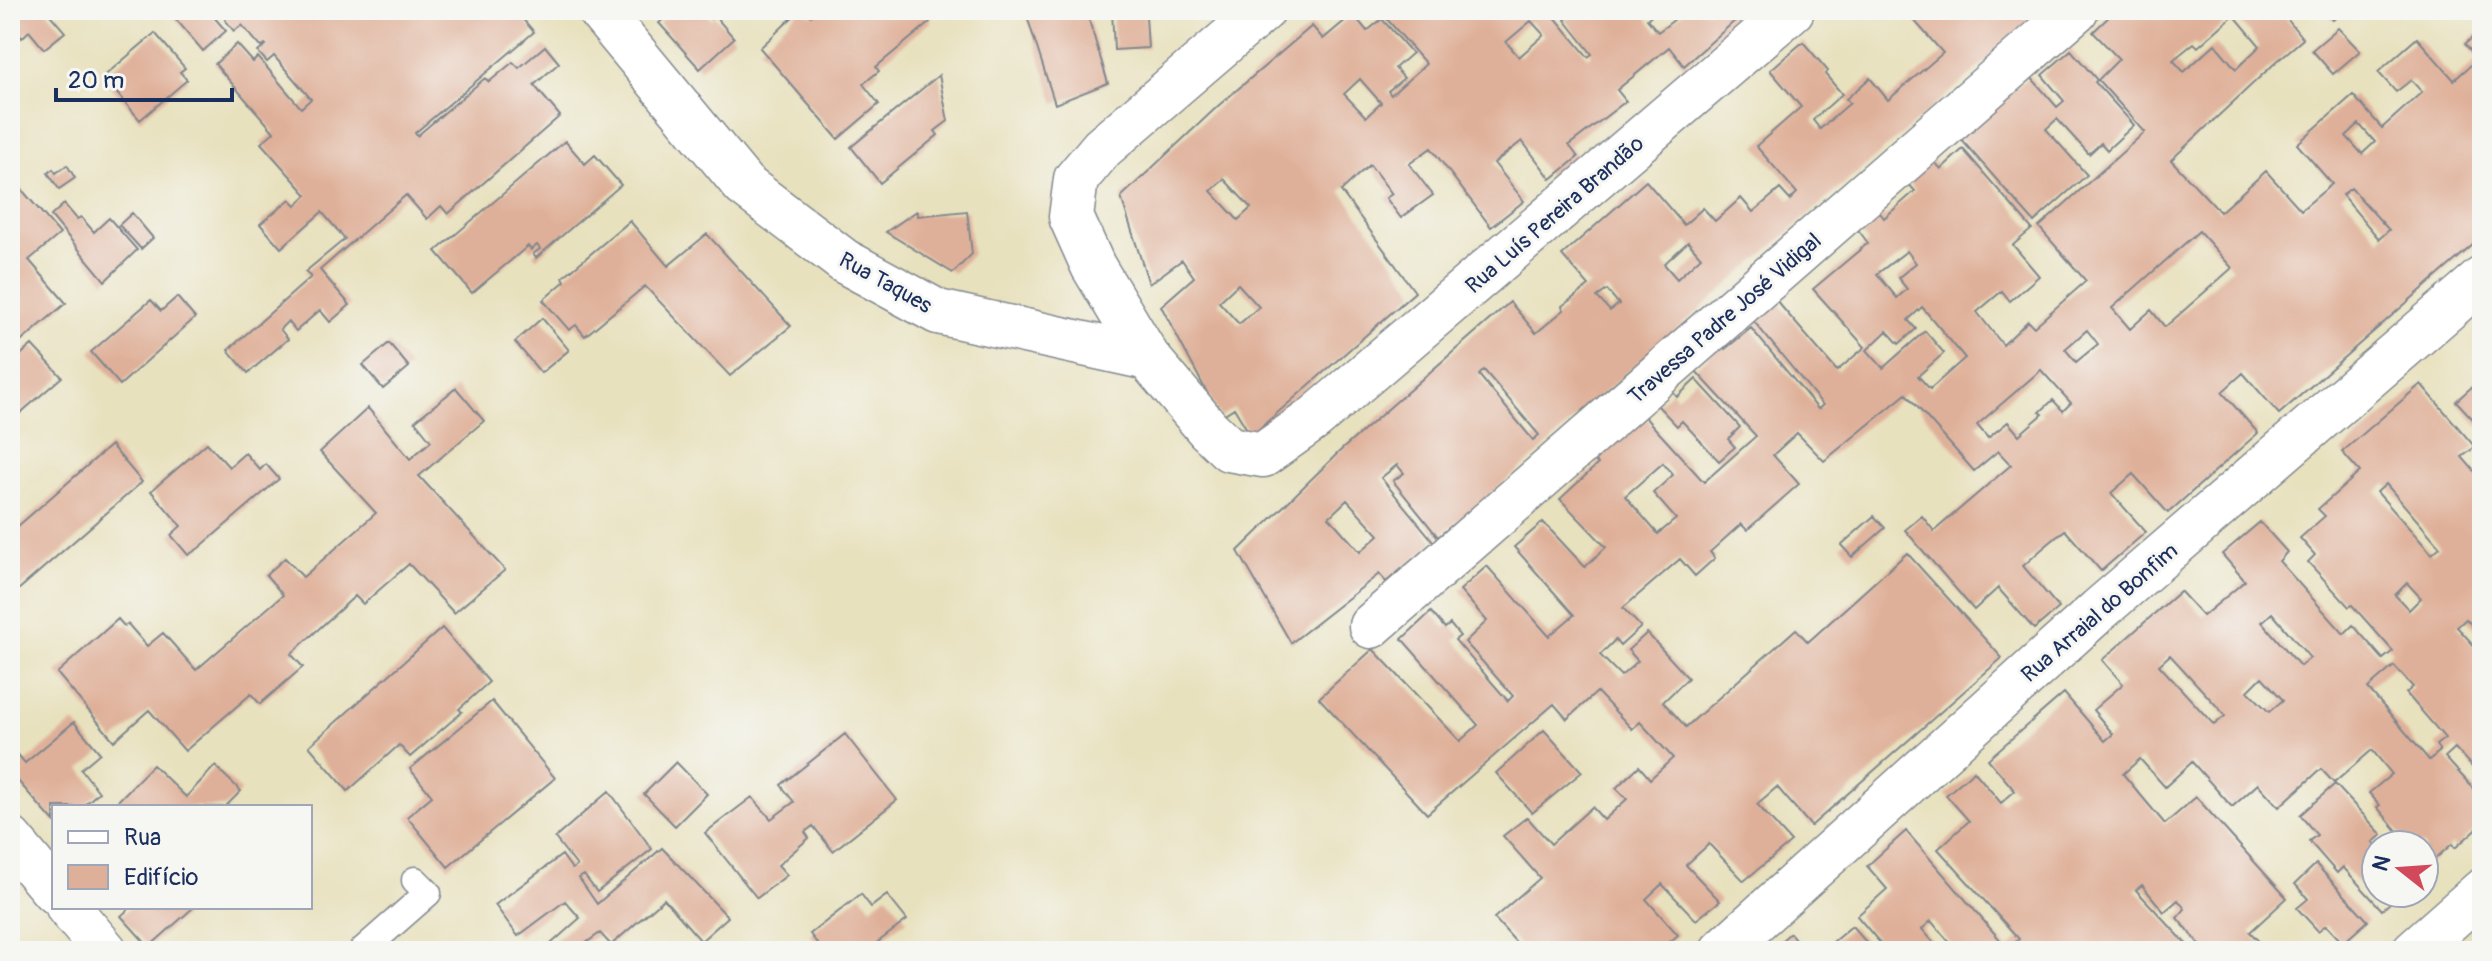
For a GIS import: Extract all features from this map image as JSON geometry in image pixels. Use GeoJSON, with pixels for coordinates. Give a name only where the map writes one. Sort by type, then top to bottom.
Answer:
{"type":"FeatureCollection","features":[{"type":"Feature","properties":{"kind":"street","name":"Rua Taques"},"geometry":{"type":"LineString","coordinates":[[599,10],[744,185],[844,261],[938,312],[1148,358]]}},
{"type":"Feature","properties":{"kind":"street"},"geometry":{"type":"LineString","coordinates":[[1148,358],[1093,266],[1071,217],[1076,179],[1102,148],[1263,10]]}},
{"type":"Feature","properties":{"kind":"street","name":"Rua Luís Pereira Brandão"},"geometry":{"type":"LineString","coordinates":[[1148,358],[1229,449],[1263,455],[1315,418],[1792,10]]}},
{"type":"Feature","properties":{"kind":"street","name":"Travessa Padre José Vidigal"},"geometry":{"type":"LineString","coordinates":[[1371,626],[2076,10]]}},
{"type":"Feature","properties":{"kind":"street","name":"Rua Arraial do Bonfim"},"geometry":{"type":"LineString","coordinates":[[1722,951],[2099,610],[2482,279]]}},
{"type":"Feature","properties":{"kind":"street"},"geometry":{"type":"LineString","coordinates":[[10,839],[52,889]]}},
{"type":"Feature","properties":{"kind":"street"},"geometry":{"type":"LineString","coordinates":[[2414,951],[2482,891]]}},
{"type":"Feature","properties":{"kind":"street"},"geometry":{"type":"LineString","coordinates":[[69,909],[97,948]]}},
{"type":"Feature","properties":{"kind":"lane"},"geometry":{"type":"LineString","coordinates":[[362,951],[428,893],[415,880]]}},
{"type":"Feature","properties":{"kind":"building"},"geometry":{"type":"Polygon","coordinates":[[[10,10],[46,10],[65,32],[44,49],[29,31],[22,38],[10,24],[10,10]]]}},
{"type":"Feature","properties":{"kind":"building"},"geometry":{"type":"Polygon","coordinates":[[[168,10],[208,10],[226,31],[203,51],[168,10]]]}},
{"type":"Feature","properties":{"kind":"building"},"geometry":{"type":"Polygon","coordinates":[[[225,10],[515,10],[534,32],[415,133],[417,136],[485,78],[489,82],[513,62],[519,68],[545,46],[559,63],[534,85],[560,116],[448,214],[441,206],[427,219],[406,195],[320,270],[350,305],[330,322],[320,310],[296,331],[288,321],[280,329],[288,339],[248,373],[228,350],[311,277],[305,272],[345,239],[322,212],[281,248],[260,224],[290,199],[296,205],[307,195],[261,143],[274,132],[215,64],[237,44],[253,62],[258,57],[301,108],[311,99],[274,56],[267,62],[258,52],[265,44],[261,47],[242,25],[234,31],[225,20],[229,15],[225,10]]]}},
{"type":"Feature","properties":{"kind":"building"},"geometry":{"type":"Polygon","coordinates":[[[674,10],[704,10],[711,19],[715,16],[734,38],[700,69],[659,23],[674,10]]]}},
{"type":"Feature","properties":{"kind":"building"},"geometry":{"type":"Polygon","coordinates":[[[796,10],[805,10],[811,16],[818,10],[928,10],[930,22],[876,67],[879,71],[863,84],[879,104],[838,139],[760,48],[798,12],[796,10]]]}},
{"type":"Feature","properties":{"kind":"building"},"geometry":{"type":"Polygon","coordinates":[[[1025,10],[1086,10],[1108,83],[1055,104],[1025,10]]]}},
{"type":"Feature","properties":{"kind":"building"},"geometry":{"type":"Polygon","coordinates":[[[1112,10],[1181,10],[1181,15],[1146,16],[1148,48],[1114,50],[1112,10]]]}},
{"type":"Feature","properties":{"kind":"building"},"geometry":{"type":"Polygon","coordinates":[[[1379,10],[1425,10],[1432,18],[1441,10],[1549,10],[1588,57],[1592,54],[1565,20],[1577,10],[1657,10],[1647,19],[1658,32],[1683,13],[1681,10],[1729,10],[1737,19],[1684,66],[1669,47],[1617,90],[1626,101],[1569,145],[1578,157],[1551,179],[1522,141],[1494,163],[1524,201],[1491,227],[1431,148],[1409,164],[1433,195],[1401,218],[1386,198],[1392,194],[1370,165],[1359,174],[1341,191],[1415,292],[1251,436],[1234,408],[1220,417],[1161,306],[1194,277],[1182,260],[1149,284],[1121,197],[1218,106],[1312,26],[1323,39],[1353,14],[1367,31],[1382,19],[1412,53],[1395,68],[1404,78],[1388,91],[1391,95],[1426,64],[1379,10]],[[1531,21],[1506,42],[1519,57],[1544,35],[1531,21]],[[1360,79],[1344,94],[1366,117],[1381,103],[1360,79]],[[1224,179],[1211,191],[1238,220],[1251,208],[1224,179]],[[1238,284],[1219,302],[1239,324],[1259,307],[1238,284]]]}},
{"type":"Feature","properties":{"kind":"building"},"geometry":{"type":"Polygon","coordinates":[[[1905,10],[2045,10],[1586,408],[1537,455],[1438,537],[1393,481],[1404,473],[1397,465],[1381,478],[1434,542],[1386,582],[1379,574],[1291,643],[1238,551],[1340,451],[1510,302],[1536,333],[1564,310],[1562,306],[1589,286],[1562,255],[1646,181],[1684,225],[1703,208],[1715,221],[1741,198],[1753,212],[1780,189],[1790,200],[1797,193],[1756,146],[1801,107],[1770,70],[1803,42],[1828,71],[1825,74],[1842,94],[1813,120],[1820,129],[1850,103],[1846,99],[1870,78],[1888,100],[1943,53],[1905,10]],[[1688,242],[1664,264],[1677,279],[1701,257],[1688,242]],[[1607,290],[1597,297],[1610,311],[1619,304],[1607,290]],[[1484,370],[1479,375],[1533,440],[1539,435],[1484,370]],[[1347,500],[1329,517],[1360,552],[1379,535],[1347,500]]]}},
{"type":"Feature","properties":{"kind":"building"},"geometry":{"type":"Polygon","coordinates":[[[2116,10],[2280,10],[2303,39],[2171,160],[2220,212],[2266,171],[2301,210],[2332,184],[2297,144],[2353,95],[2382,128],[2422,92],[2411,80],[2396,92],[2378,72],[2417,38],[2454,80],[2478,59],[2465,44],[2482,29],[2482,237],[2279,414],[2243,373],[2222,392],[2258,433],[2168,513],[2133,474],[2111,493],[2146,532],[2101,571],[2065,530],[2042,549],[2023,566],[2059,608],[2034,629],[1998,588],[1974,610],[1905,530],[1922,516],[1934,531],[2011,465],[1998,451],[1974,471],[1906,394],[1824,461],[1797,433],[1773,455],[1799,484],[1747,530],[1741,524],[1710,552],[1715,558],[1695,576],[1680,559],[1623,608],[1641,627],[1620,646],[1615,640],[1600,655],[1621,676],[1638,661],[1628,650],[1647,633],[1688,678],[1663,702],[1686,727],[1796,629],[1808,642],[1907,553],[2002,658],[1811,826],[1777,787],[1757,804],[1791,842],[1744,881],[1709,844],[1686,865],[1720,901],[1696,920],[1662,884],[1646,899],[1678,935],[1659,951],[1524,951],[1494,918],[1540,878],[1503,836],[1527,817],[1551,844],[1592,807],[1604,820],[1627,799],[1616,788],[1639,766],[1650,779],[1673,758],[1640,722],[1632,729],[1597,692],[1567,719],[1554,704],[1427,814],[1319,698],[1373,649],[1460,741],[1478,725],[1402,639],[1431,612],[1445,628],[1450,624],[1460,636],[1455,640],[1508,701],[1513,696],[1465,642],[1487,621],[1460,590],[1487,566],[1549,636],[1574,615],[1514,547],[1543,522],[1585,567],[1606,547],[1560,499],[1598,464],[1592,458],[1642,414],[1704,482],[1756,436],[1694,369],[1722,345],[1725,349],[1751,328],[1818,409],[1823,405],[1751,318],[1775,299],[1837,371],[1865,347],[1813,289],[1868,243],[1856,227],[1877,209],[1884,218],[1915,191],[1907,182],[1933,160],[1941,169],[1963,149],[2032,229],[2013,245],[2039,276],[2010,301],[2002,291],[1977,312],[2003,345],[2028,321],[2034,327],[2086,281],[2039,227],[2145,132],[2098,80],[2119,59],[2093,32],[2116,10]],[[2234,15],[2198,47],[2194,43],[2173,60],[2184,72],[2215,44],[2236,69],[2260,46],[2234,15]],[[2359,124],[2346,136],[2362,154],[2375,142],[2359,124]],[[2351,188],[2342,195],[2379,239],[2389,230],[2351,188]],[[2199,231],[2112,308],[2130,329],[2151,310],[2165,327],[2232,268],[2199,231]],[[1907,251],[1877,274],[1897,298],[1907,289],[1898,278],[1916,263],[1907,251]],[[1922,307],[1908,320],[1916,329],[1899,344],[1887,331],[1867,350],[1883,368],[1925,331],[1944,353],[1918,376],[1930,389],[1965,358],[1922,307]],[[2087,330],[2065,349],[2076,362],[2098,344],[2087,330]],[[2041,370],[1977,425],[1988,438],[2008,422],[2019,435],[2043,414],[2040,412],[2053,400],[2063,411],[2071,403],[2041,370]],[[1663,463],[1625,496],[1658,534],[1676,519],[1653,493],[1673,475],[1663,463]]]}},
{"type":"Feature","properties":{"kind":"building"},"geometry":{"type":"Polygon","coordinates":[[[2324,10],[2344,10],[2333,20],[2324,10]]]}},
{"type":"Feature","properties":{"kind":"building"},"geometry":{"type":"Polygon","coordinates":[[[2338,28],[2360,51],[2333,74],[2312,50],[2338,28]]]}},
{"type":"Feature","properties":{"kind":"building"},"geometry":{"type":"Polygon","coordinates":[[[155,33],[185,68],[180,72],[187,80],[140,120],[103,77],[155,33]]]}},
{"type":"Feature","properties":{"kind":"building"},"geometry":{"type":"Polygon","coordinates":[[[2071,50],[2134,125],[2107,150],[2101,143],[2089,154],[2057,119],[2046,129],[2087,175],[2034,222],[1959,137],[2030,76],[2057,107],[2064,101],[2042,75],[2071,50]]]}},
{"type":"Feature","properties":{"kind":"building"},"geometry":{"type":"Polygon","coordinates":[[[939,75],[948,121],[935,131],[938,135],[880,183],[851,147],[939,75]]]}},
{"type":"Feature","properties":{"kind":"building"},"geometry":{"type":"Polygon","coordinates":[[[565,141],[585,164],[595,155],[621,185],[536,258],[533,254],[540,249],[537,245],[531,250],[528,246],[472,293],[436,251],[565,141]]]}},
{"type":"Feature","properties":{"kind":"building"},"geometry":{"type":"Polygon","coordinates":[[[67,165],[75,178],[59,189],[48,173],[53,169],[56,173],[67,165]]]}},
{"type":"Feature","properties":{"kind":"building"},"geometry":{"type":"Polygon","coordinates":[[[10,176],[60,234],[29,260],[66,303],[10,351],[10,176]]]}},
{"type":"Feature","properties":{"kind":"building"},"geometry":{"type":"Polygon","coordinates":[[[64,204],[94,232],[109,218],[137,250],[105,281],[51,216],[64,204]]]}},
{"type":"Feature","properties":{"kind":"building"},"geometry":{"type":"Polygon","coordinates":[[[917,211],[918,216],[967,211],[972,254],[953,273],[886,232],[917,211]]]}},
{"type":"Feature","properties":{"kind":"building"},"geometry":{"type":"Polygon","coordinates":[[[132,213],[153,238],[141,249],[119,225],[132,213]]]}},
{"type":"Feature","properties":{"kind":"building"},"geometry":{"type":"Polygon","coordinates":[[[630,221],[668,266],[707,234],[791,326],[730,376],[645,286],[585,336],[576,325],[569,330],[543,300],[565,281],[563,277],[630,221]]]}},
{"type":"Feature","properties":{"kind":"building"},"geometry":{"type":"Polygon","coordinates":[[[177,297],[195,318],[120,385],[91,352],[151,300],[161,311],[177,297]]]}},
{"type":"Feature","properties":{"kind":"building"},"geometry":{"type":"Polygon","coordinates":[[[542,318],[569,350],[541,373],[515,342],[542,318]]]}},
{"type":"Feature","properties":{"kind":"building"},"geometry":{"type":"Polygon","coordinates":[[[389,343],[409,367],[383,389],[363,365],[389,343]]]}},
{"type":"Feature","properties":{"kind":"building"},"geometry":{"type":"Polygon","coordinates":[[[32,345],[62,377],[10,422],[10,364],[32,345]]]}},
{"type":"Feature","properties":{"kind":"building"},"geometry":{"type":"Polygon","coordinates":[[[2482,378],[2482,429],[2456,401],[2482,378]]]}},
{"type":"Feature","properties":{"kind":"building"},"geometry":{"type":"Polygon","coordinates":[[[1696,379],[1740,427],[1728,439],[1735,447],[1719,461],[1682,421],[1677,426],[1657,405],[1672,391],[1677,397],[1696,379]]]}},
{"type":"Feature","properties":{"kind":"building"},"geometry":{"type":"Polygon","coordinates":[[[2421,384],[2475,447],[2462,457],[2482,480],[2482,636],[2466,619],[2457,627],[2482,654],[2482,778],[2455,748],[2445,757],[2482,798],[2482,824],[2455,848],[2452,844],[2440,855],[2440,829],[2396,829],[2369,793],[2392,774],[2372,750],[2334,783],[2321,769],[2279,807],[2258,784],[2232,807],[2192,762],[2165,787],[2140,759],[2123,774],[2165,824],[2196,797],[2287,898],[2250,932],[2268,951],[2205,951],[2177,918],[2185,909],[2178,900],[2164,912],[2142,885],[2136,890],[2193,951],[1957,951],[1931,921],[1922,929],[1941,951],[1887,951],[1857,916],[1887,889],[1867,866],[1906,831],[2008,949],[2019,939],[1938,849],[1969,821],[1946,795],[1974,771],[2001,803],[2015,791],[1988,759],[2064,693],[2105,741],[2113,734],[2093,710],[2123,684],[2102,660],[2180,591],[2203,616],[2245,581],[2222,554],[2260,522],[2287,552],[2279,561],[2344,634],[2353,625],[2383,659],[2393,651],[2308,562],[2315,555],[2300,538],[2325,516],[2318,509],[2360,472],[2342,452],[2421,384]],[[2386,484],[2377,492],[2432,554],[2440,547],[2386,484]],[[2407,583],[2395,595],[2409,610],[2421,598],[2407,583]],[[2272,613],[2262,622],[2300,666],[2310,658],[2272,613]],[[2170,655],[2159,665],[2214,725],[2225,716],[2170,655]],[[2394,666],[2368,688],[2429,760],[2440,751],[2436,745],[2445,738],[2406,693],[2413,687],[2394,666]],[[2262,677],[2248,691],[2269,712],[2283,700],[2262,677]]]}},
{"type":"Feature","properties":{"kind":"building"},"geometry":{"type":"Polygon","coordinates":[[[456,388],[484,421],[419,476],[505,570],[454,613],[409,564],[363,604],[355,596],[291,654],[303,667],[260,704],[251,694],[185,751],[149,710],[114,741],[57,673],[118,619],[124,626],[128,624],[147,646],[163,633],[196,670],[283,595],[266,575],[285,558],[303,577],[376,513],[320,452],[368,408],[410,459],[431,441],[415,421],[456,388]]]}},
{"type":"Feature","properties":{"kind":"building"},"geometry":{"type":"Polygon","coordinates":[[[207,443],[229,467],[245,453],[260,470],[266,464],[279,479],[188,555],[171,535],[181,526],[151,491],[207,443]]]}},
{"type":"Feature","properties":{"kind":"building"},"geometry":{"type":"Polygon","coordinates":[[[111,445],[142,482],[10,597],[10,533],[111,445]]]}},
{"type":"Feature","properties":{"kind":"building"},"geometry":{"type":"Polygon","coordinates":[[[1874,516],[1885,528],[1852,557],[1841,545],[1874,516]]]}},
{"type":"Feature","properties":{"kind":"building"},"geometry":{"type":"Polygon","coordinates":[[[442,628],[489,682],[459,709],[462,712],[410,757],[399,745],[348,791],[309,746],[442,628]]]}},
{"type":"Feature","properties":{"kind":"building"},"geometry":{"type":"Polygon","coordinates":[[[492,701],[555,778],[448,867],[407,817],[432,796],[410,769],[492,701]]]}},
{"type":"Feature","properties":{"kind":"building"},"geometry":{"type":"Polygon","coordinates":[[[74,722],[100,753],[81,769],[99,792],[84,805],[52,805],[52,820],[10,772],[10,745],[25,763],[74,722]]]}},
{"type":"Feature","properties":{"kind":"building"},"geometry":{"type":"Polygon","coordinates":[[[1544,730],[1582,772],[1532,813],[1496,773],[1544,730]]]}},
{"type":"Feature","properties":{"kind":"building"},"geometry":{"type":"Polygon","coordinates":[[[845,734],[897,800],[833,851],[813,826],[805,832],[809,838],[778,865],[787,875],[757,898],[705,833],[752,797],[771,819],[794,802],[781,785],[845,734]]]}},
{"type":"Feature","properties":{"kind":"building"},"geometry":{"type":"Polygon","coordinates":[[[676,762],[707,794],[675,826],[644,794],[676,762]]]}},
{"type":"Feature","properties":{"kind":"building"},"geometry":{"type":"Polygon","coordinates":[[[153,765],[186,797],[215,766],[241,791],[227,805],[114,805],[153,765]]]}},
{"type":"Feature","properties":{"kind":"building"},"geometry":{"type":"Polygon","coordinates":[[[2335,784],[2376,829],[2360,829],[2360,886],[2343,867],[2337,873],[2309,841],[2317,835],[2300,815],[2335,784]]]}},
{"type":"Feature","properties":{"kind":"building"},"geometry":{"type":"Polygon","coordinates":[[[609,791],[652,849],[597,892],[584,875],[579,878],[597,904],[662,848],[728,917],[701,941],[664,899],[611,945],[600,933],[586,943],[593,951],[543,951],[580,918],[565,901],[518,936],[495,905],[562,855],[572,869],[577,866],[555,838],[609,791]]]}},
{"type":"Feature","properties":{"kind":"building"},"geometry":{"type":"Polygon","coordinates":[[[2316,864],[2368,921],[2343,943],[2326,925],[2318,931],[2297,908],[2308,899],[2295,884],[2316,864]]]}},
{"type":"Feature","properties":{"kind":"building"},"geometry":{"type":"Polygon","coordinates":[[[861,894],[871,907],[887,895],[907,920],[866,951],[823,951],[810,934],[861,894]]]}},
{"type":"Feature","properties":{"kind":"building"},"geometry":{"type":"Polygon","coordinates":[[[129,909],[192,909],[149,947],[121,916],[129,909]]]}},
{"type":"Feature","properties":{"kind":"building"},"geometry":{"type":"Polygon","coordinates":[[[1852,926],[1874,951],[1822,951],[1852,926]]]}},
{"type":"Feature","properties":{"kind":"building"},"geometry":{"type":"Polygon","coordinates":[[[1790,933],[1805,951],[1770,951],[1790,933]]]}}]}
